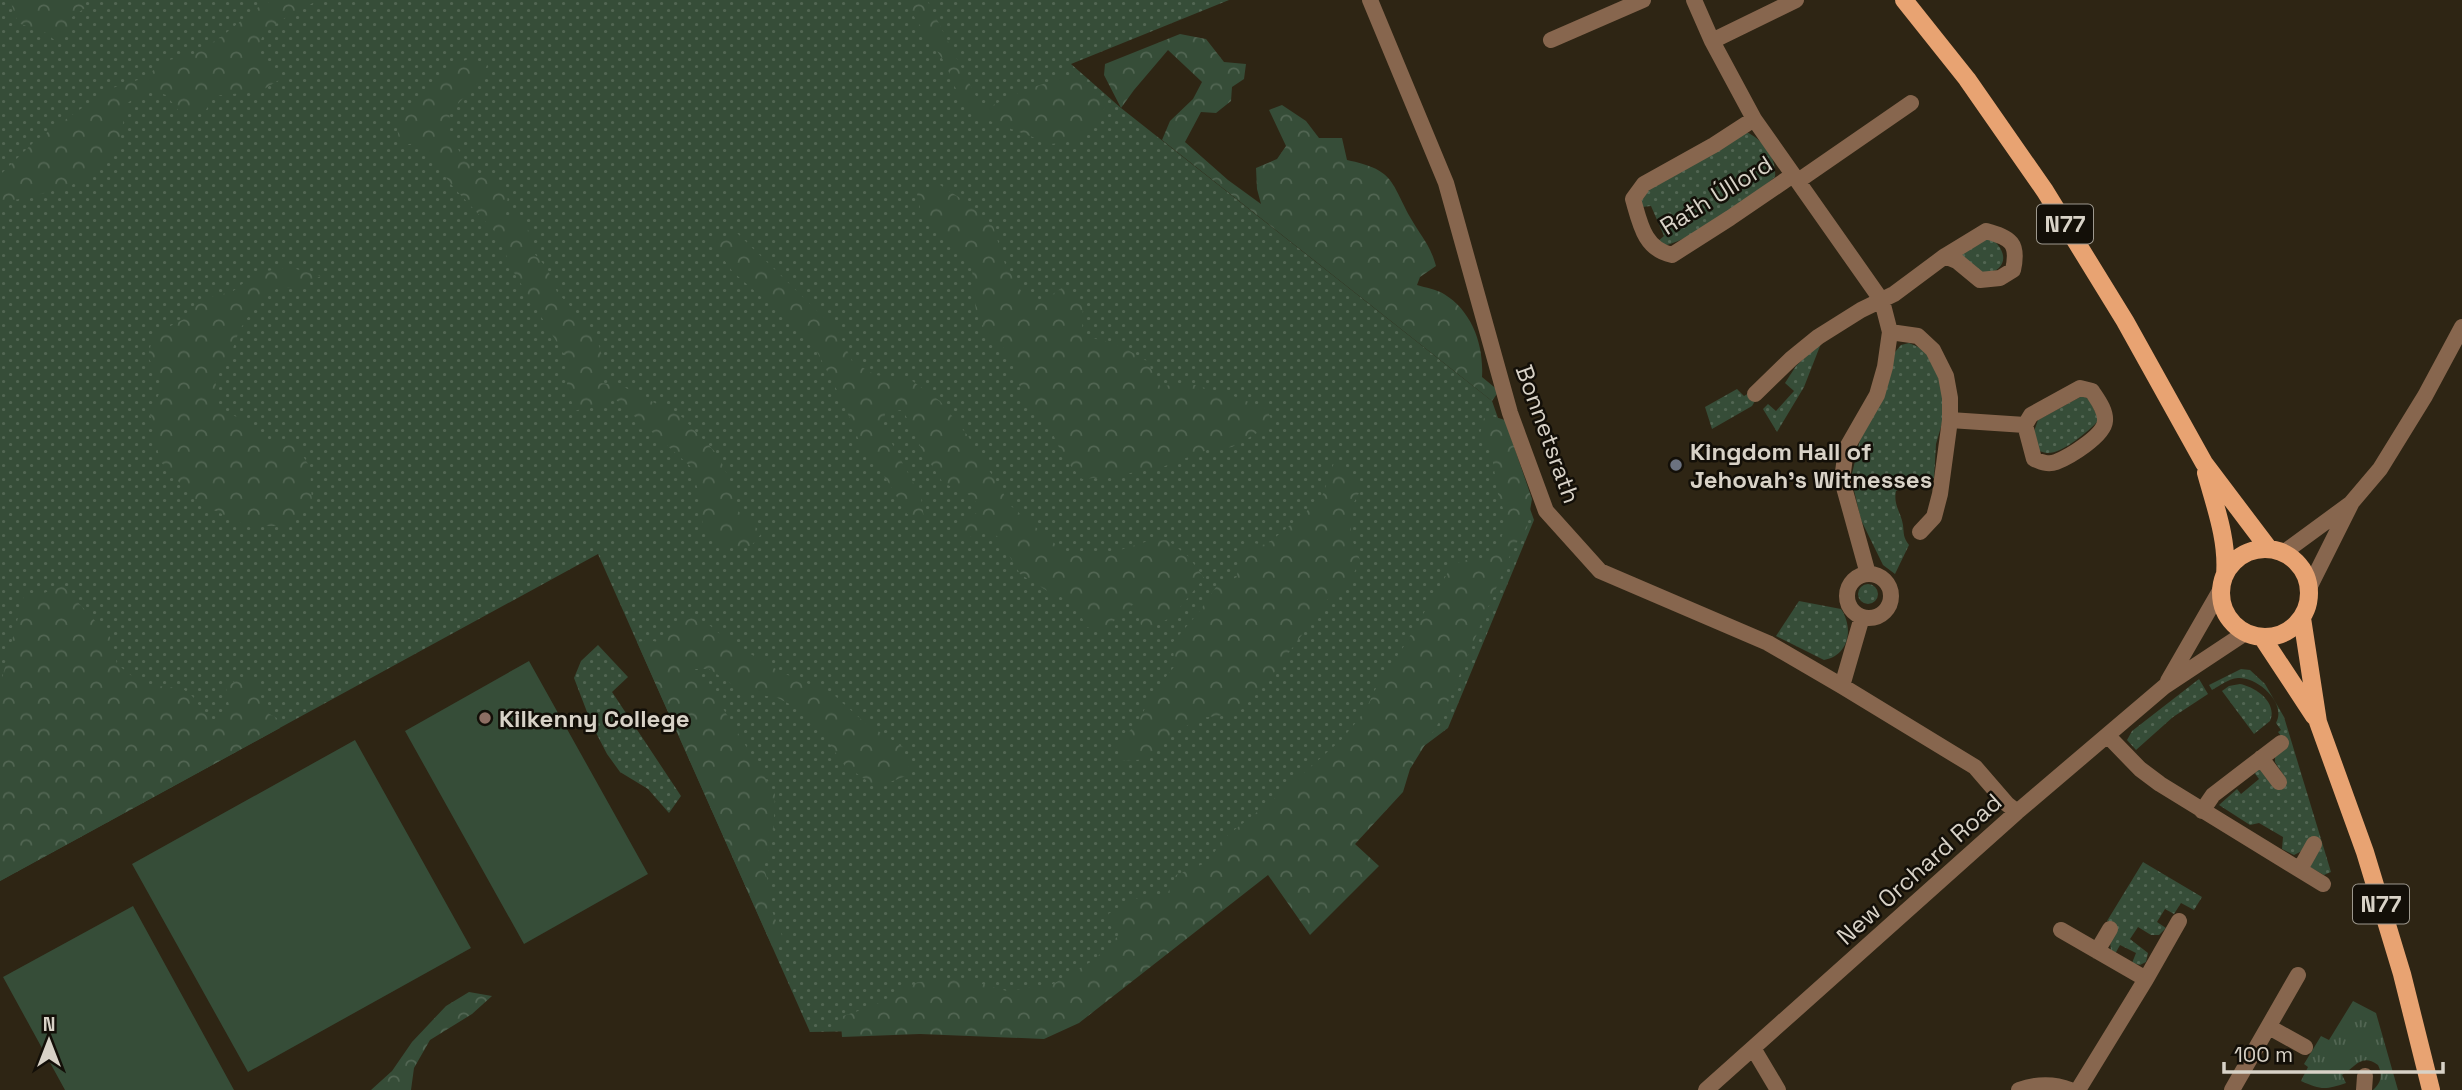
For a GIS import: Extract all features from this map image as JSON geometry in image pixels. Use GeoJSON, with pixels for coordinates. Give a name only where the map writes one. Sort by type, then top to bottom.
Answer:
{"type":"FeatureCollection","features":[{"type":"Feature","properties":{"kind":"main road","name":"N77"},"geometry":{"type":"LineString","coordinates":[[1904,0],[1967,79],[2045,191],[2125,321],[2204,463],[2276,551],[2297,563],[2305,575],[2309,588],[2308,605],[2302,618],[2318,722],[2365,852],[2402,975],[2431,1090]]}},
{"type":"Feature","properties":{"kind":"main road","name":"N77"},"geometry":{"type":"LineString","coordinates":[[2204,463],[2226,557],[2223,608],[2232,622],[2253,635],[2318,722]]}},
{"type":"Feature","properties":{"kind":"main road"},"geometry":{"type":"LineString","coordinates":[[2223,582],[2235,561],[2249,552],[2276,551]]}},
{"type":"Feature","properties":{"kind":"main road"},"geometry":{"type":"LineString","coordinates":[[2253,635],[2280,635],[2302,618]]}},
{"type":"Feature","properties":{"kind":"street","name":"Bonnetsrath"},"geometry":{"type":"LineString","coordinates":[[1370,0],[1446,183],[1510,413],[1546,511],[1600,571],[1768,643],[1975,767],[2017,812]]}},
{"type":"Feature","properties":{"kind":"street"},"geometry":{"type":"LineString","coordinates":[[1551,40],[1643,0]]}},
{"type":"Feature","properties":{"kind":"street","name":"Rath Úllord"},"geometry":{"type":"LineString","coordinates":[[1694,0],[1712,41],[1754,119],[1882,301],[1890,332],[1885,367],[1877,395],[1846,449],[1842,480],[1868,574],[1887,584],[1890,599],[1883,612],[1877,616],[1862,617]]}},
{"type":"Feature","properties":{"kind":"street"},"geometry":{"type":"LineString","coordinates":[[1712,41],[1796,0]]}},
{"type":"Feature","properties":{"kind":"street","name":"Rath Úllord"},"geometry":{"type":"LineString","coordinates":[[1754,119],[1644,184],[1633,199],[1643,233],[1659,252],[1672,255],[1911,103]]}},
{"type":"Feature","properties":{"kind":"street"},"geometry":{"type":"LineString","coordinates":[[1755,394],[1818,337],[1861,310],[1882,301],[1945,256]]}},
{"type":"Feature","properties":{"kind":"street"},"geometry":{"type":"LineString","coordinates":[[2309,588],[2352,502],[2379,469],[2425,396],[2462,327]]}},
{"type":"Feature","properties":{"kind":"street"},"geometry":{"type":"LineString","coordinates":[[1890,332],[1918,336],[1933,350],[1947,376],[1951,420],[1946,459],[1934,517],[1920,532]]}},
{"type":"Feature","properties":{"kind":"street"},"geometry":{"type":"LineString","coordinates":[[2080,388],[2092,391],[2102,407],[2105,420],[2102,431],[2093,439],[2055,462],[2043,463],[2034,459],[2025,425],[2031,415],[2080,388]]}},
{"type":"Feature","properties":{"kind":"street"},"geometry":{"type":"LineString","coordinates":[[1951,420],[2025,425]]}},
{"type":"Feature","properties":{"kind":"street"},"geometry":{"type":"LineString","coordinates":[[2276,551],[2352,502]]}},
{"type":"Feature","properties":{"kind":"street"},"geometry":{"type":"LineString","coordinates":[[1842,686],[1862,617],[1851,608],[1847,595],[1851,583],[1868,574]]}},
{"type":"Feature","properties":{"kind":"street","name":"New Orchard Road"},"geometry":{"type":"LineString","coordinates":[[2165,686],[2223,582]]}},
{"type":"Feature","properties":{"kind":"street","name":"New Orchard Road"},"geometry":{"type":"LineString","coordinates":[[1706,1090],[2017,812],[2165,686],[2253,635]]}},
{"type":"Feature","properties":{"kind":"street"},"geometry":{"type":"LineString","coordinates":[[2108,736],[2140,769],[2202,811],[2323,884]]}},
{"type":"Feature","properties":{"kind":"street"},"geometry":{"type":"LineString","coordinates":[[2202,811],[2213,795],[2281,743]]}},
{"type":"Feature","properties":{"kind":"street"},"geometry":{"type":"LineString","coordinates":[[2261,758],[2279,782]]}},
{"type":"Feature","properties":{"kind":"street"},"geometry":{"type":"LineString","coordinates":[[2300,869],[2314,844]]}},
{"type":"Feature","properties":{"kind":"street"},"geometry":{"type":"LineString","coordinates":[[2078,1090],[2179,921]]}},
{"type":"Feature","properties":{"kind":"street"},"geometry":{"type":"LineString","coordinates":[[2097,951],[2110,929]]}},
{"type":"Feature","properties":{"kind":"street"},"geometry":{"type":"LineString","coordinates":[[2061,930],[2146,979]]}},
{"type":"Feature","properties":{"kind":"street"},"geometry":{"type":"LineString","coordinates":[[2232,1090],[2298,975]]}},
{"type":"Feature","properties":{"kind":"street"},"geometry":{"type":"LineString","coordinates":[[2269,1027],[2305,1047]]}},
{"type":"Feature","properties":{"kind":"street"},"geometry":{"type":"LineString","coordinates":[[1753,1048],[1778,1090]]}},
{"type":"Feature","properties":{"kind":"street"},"geometry":{"type":"LineString","coordinates":[[2018,1090],[2034,1085],[2053,1085],[2070,1090]]}},
{"type":"Feature","properties":{"kind":"green space"},"geometry":{"type":"Polygon","coordinates":[[[0,0],[1229,0],[1071,64],[1121,108],[1492,401],[1534,520],[1448,728],[1048,1028],[810,1032],[598,554],[0,881],[0,0]]]}},
{"type":"Feature","properties":{"kind":"green space"},"geometry":{"type":"Polygon","coordinates":[[[10,0],[85,0],[85,8],[69,19],[69,34],[58,43],[46,33],[18,23],[10,0]]]}},
{"type":"Feature","properties":{"kind":"green space"},"geometry":{"type":"Polygon","coordinates":[[[273,0],[319,0],[289,15],[264,33],[254,55],[279,80],[261,91],[213,96],[205,112],[179,111],[166,95],[148,89],[126,104],[119,141],[99,169],[68,186],[0,204],[0,175],[35,141],[109,89],[141,79],[168,60],[191,56],[221,37],[257,8],[273,0]]]}},
{"type":"Feature","properties":{"kind":"green space"},"geometry":{"type":"Polygon","coordinates":[[[903,0],[927,0],[983,110],[1024,90],[1078,73],[1108,105],[1076,141],[1051,144],[982,118],[958,94],[945,63],[903,0]]]}},
{"type":"Feature","properties":{"kind":"green space"},"geometry":{"type":"Polygon","coordinates":[[[1180,34],[1206,39],[1224,62],[1246,64],[1244,79],[1232,87],[1231,101],[1216,113],[1201,112],[1185,142],[1228,180],[1261,204],[1256,168],[1277,159],[1286,146],[1269,110],[1282,105],[1306,121],[1319,138],[1342,138],[1347,160],[1373,168],[1388,178],[1428,246],[1436,266],[1420,277],[1417,285],[1444,294],[1454,301],[1469,319],[1481,353],[1482,377],[1499,391],[1492,401],[1162,140],[1170,121],[1193,99],[1202,82],[1168,50],[1121,108],[1104,75],[1105,64],[1180,34]]]}},
{"type":"Feature","properties":{"kind":"green space"},"geometry":{"type":"Polygon","coordinates":[[[468,59],[487,65],[481,80],[450,112],[448,131],[462,156],[477,172],[497,180],[508,194],[506,215],[521,219],[532,236],[533,252],[547,268],[557,292],[595,333],[604,362],[599,383],[620,385],[682,417],[718,455],[734,489],[738,511],[762,533],[751,546],[724,547],[703,526],[697,487],[690,466],[614,398],[574,411],[566,379],[569,362],[513,271],[497,234],[454,188],[420,143],[400,145],[396,122],[416,106],[433,83],[449,68],[468,59]]]}},
{"type":"Feature","properties":{"kind":"green space"},"geometry":{"type":"Polygon","coordinates":[[[1746,132],[1758,139],[1768,150],[1774,163],[1775,177],[1736,207],[1693,234],[1664,246],[1657,242],[1664,236],[1651,206],[1642,207],[1641,197],[1647,189],[1746,132]]]}},
{"type":"Feature","properties":{"kind":"green space"},"geometry":{"type":"Polygon","coordinates":[[[940,185],[966,202],[993,226],[1005,264],[1021,291],[1040,303],[1063,287],[1083,303],[1082,335],[1121,346],[1147,361],[1160,386],[1191,384],[1228,394],[1267,409],[1273,424],[1232,447],[1207,450],[1165,466],[1116,476],[1082,479],[1064,458],[1051,430],[1025,402],[1008,351],[989,338],[976,312],[972,270],[963,252],[923,222],[916,189],[940,185]]]}},
{"type":"Feature","properties":{"kind":"green space"},"geometry":{"type":"Polygon","coordinates":[[[737,233],[838,331],[852,361],[875,375],[911,380],[940,401],[968,436],[1011,506],[1068,555],[1114,552],[1148,541],[1167,540],[1188,556],[1204,578],[1173,616],[1143,633],[1135,603],[1116,618],[1105,635],[1087,627],[1073,602],[1049,592],[1020,574],[999,538],[988,529],[959,542],[957,528],[979,511],[973,496],[943,483],[922,450],[903,410],[886,411],[882,425],[921,497],[924,519],[907,514],[860,443],[843,402],[812,342],[732,271],[710,240],[737,233]]]}},
{"type":"Feature","properties":{"kind":"green space"},"geometry":{"type":"Polygon","coordinates":[[[1992,239],[2003,255],[2002,265],[1998,269],[1985,274],[1962,259],[1961,253],[1983,240],[1992,239]]]}},
{"type":"Feature","properties":{"kind":"green space"},"geometry":{"type":"Polygon","coordinates":[[[289,267],[321,276],[301,286],[276,289],[253,309],[239,331],[229,360],[215,377],[218,406],[245,422],[266,441],[294,442],[310,467],[312,503],[283,526],[247,526],[197,502],[160,461],[150,414],[163,385],[148,357],[153,335],[186,318],[200,299],[232,292],[256,273],[289,267]]]}},
{"type":"Feature","properties":{"kind":"green space"},"geometry":{"type":"Polygon","coordinates":[[[1822,341],[1804,387],[1777,432],[1763,409],[1768,404],[1776,411],[1794,391],[1785,383],[1796,366],[1822,341]]]}},
{"type":"Feature","properties":{"kind":"green space"},"geometry":{"type":"Polygon","coordinates":[[[1909,343],[1925,350],[1942,382],[1945,413],[1936,444],[1934,478],[1912,483],[1896,491],[1896,504],[1909,545],[1895,574],[1883,565],[1861,520],[1851,478],[1862,431],[1895,352],[1901,345],[1909,343]]]}},
{"type":"Feature","properties":{"kind":"green space"},"geometry":{"type":"Polygon","coordinates":[[[1737,389],[1744,396],[1749,393],[1755,401],[1752,406],[1712,429],[1705,407],[1737,389]]]}},
{"type":"Feature","properties":{"kind":"green space"},"geometry":{"type":"Polygon","coordinates":[[[2082,396],[2089,399],[2099,420],[2082,436],[2059,450],[2046,453],[2035,449],[2033,434],[2038,420],[2082,396]]]}},
{"type":"Feature","properties":{"kind":"green space"},"geometry":{"type":"Polygon","coordinates":[[[1492,416],[1505,420],[1532,499],[1527,528],[1514,546],[1441,719],[1410,769],[1403,792],[1355,844],[1379,866],[1310,935],[1268,875],[1079,1023],[1044,1039],[920,1034],[842,1037],[843,1016],[873,1006],[918,982],[964,979],[1007,991],[1053,984],[1094,960],[1119,935],[1108,914],[1138,898],[1166,897],[1176,875],[1208,862],[1223,839],[1280,794],[1341,740],[1364,713],[1378,684],[1453,564],[1470,559],[1488,560],[1500,542],[1507,520],[1498,494],[1491,450],[1480,434],[1484,418],[1492,416]]]}},
{"type":"Feature","properties":{"kind":"green space"},"geometry":{"type":"Polygon","coordinates":[[[1336,457],[1351,473],[1360,491],[1349,512],[1352,539],[1360,560],[1349,584],[1328,599],[1266,684],[1238,713],[1201,718],[1172,734],[1149,759],[1122,761],[1116,745],[1138,722],[1154,691],[1174,667],[1173,642],[1216,587],[1237,577],[1239,556],[1252,543],[1266,545],[1323,494],[1336,457]]]}},
{"type":"Feature","properties":{"kind":"green space"},"geometry":{"type":"Polygon","coordinates":[[[1868,584],[1875,587],[1878,594],[1875,601],[1868,604],[1861,601],[1858,594],[1861,587],[1868,584]]]}},
{"type":"Feature","properties":{"kind":"green space"},"geometry":{"type":"Polygon","coordinates":[[[63,586],[110,637],[117,664],[143,685],[182,688],[193,697],[213,725],[229,706],[226,688],[237,679],[249,675],[259,685],[262,705],[277,718],[280,728],[0,881],[0,686],[24,595],[44,593],[63,586]]]}},
{"type":"Feature","properties":{"kind":"green space"},"geometry":{"type":"Polygon","coordinates":[[[1799,601],[1841,609],[1848,632],[1844,647],[1839,653],[1824,660],[1776,636],[1799,601]]]}},
{"type":"Feature","properties":{"kind":"green space"},"geometry":{"type":"Polygon","coordinates":[[[680,614],[708,624],[727,640],[781,672],[834,695],[864,722],[903,747],[911,774],[877,787],[845,766],[807,713],[776,697],[747,694],[709,669],[694,669],[710,687],[775,794],[773,838],[763,866],[772,893],[772,911],[785,943],[772,946],[637,642],[649,640],[662,643],[671,633],[680,614]]]}},
{"type":"Feature","properties":{"kind":"green space"},"geometry":{"type":"Polygon","coordinates":[[[598,645],[628,677],[612,692],[681,796],[669,813],[648,789],[620,772],[592,725],[574,678],[581,661],[598,645]]]}},
{"type":"Feature","properties":{"kind":"green space"},"geometry":{"type":"Polygon","coordinates":[[[529,661],[648,874],[524,944],[405,731],[529,661]]]}},
{"type":"Feature","properties":{"kind":"green space"},"geometry":{"type":"Polygon","coordinates":[[[2241,669],[2250,670],[2265,684],[2274,700],[2262,687],[2246,679],[2231,680],[2212,690],[2209,685],[2241,669]]]}},
{"type":"Feature","properties":{"kind":"green space"},"geometry":{"type":"Polygon","coordinates":[[[2199,679],[2208,694],[2173,717],[2136,750],[2127,740],[2132,731],[2199,679]]]}},
{"type":"Feature","properties":{"kind":"green space"},"geometry":{"type":"Polygon","coordinates":[[[2240,684],[2259,692],[2271,708],[2270,721],[2254,734],[2222,691],[2229,686],[2240,684]]]}},
{"type":"Feature","properties":{"kind":"green space"},"geometry":{"type":"Polygon","coordinates":[[[2274,700],[2284,717],[2331,872],[2324,875],[2308,866],[2302,851],[2294,855],[2282,849],[2283,837],[2259,823],[2250,825],[2219,805],[2237,789],[2241,794],[2259,779],[2253,771],[2261,769],[2277,787],[2286,779],[2275,762],[2275,757],[2288,745],[2278,732],[2281,730],[2276,723],[2278,707],[2274,700]]]}},
{"type":"Feature","properties":{"kind":"green space"},"geometry":{"type":"Polygon","coordinates":[[[355,740],[471,948],[248,1072],[132,864],[355,740]]]}},
{"type":"Feature","properties":{"kind":"green space"},"geometry":{"type":"Polygon","coordinates":[[[2143,862],[2202,897],[2194,910],[2181,903],[2174,914],[2165,909],[2157,922],[2166,928],[2159,935],[2151,935],[2138,927],[2130,939],[2148,953],[2146,962],[2140,965],[2132,963],[2136,953],[2120,945],[2115,954],[2111,950],[2110,942],[2118,928],[2107,921],[2143,862]]]}},
{"type":"Feature","properties":{"kind":"green space"},"geometry":{"type":"Polygon","coordinates":[[[133,906],[234,1090],[65,1090],[3,977],[133,906]]]}},
{"type":"Feature","properties":{"kind":"green space"},"geometry":{"type":"Polygon","coordinates":[[[469,992],[492,996],[472,1014],[430,1040],[414,1068],[411,1090],[371,1090],[392,1071],[412,1042],[446,1006],[469,992]]]}},
{"type":"Feature","properties":{"kind":"green space"},"geometry":{"type":"Polygon","coordinates":[[[2353,1001],[2376,1013],[2398,1090],[2373,1090],[2381,1075],[2378,1065],[2367,1060],[2359,1062],[2342,1075],[2346,1083],[2323,1088],[2301,1081],[2308,1067],[2304,1064],[2321,1036],[2329,1040],[2353,1001]]]}},
{"type":"Feature","properties":{"kind":"place","name":"Kingdom Hall of Jehovah's Witnesses"},"geometry":{"type":"Point","coordinates":[1676,465]}},
{"type":"Feature","properties":{"kind":"place","name":"Kilkenny College"},"geometry":{"type":"Point","coordinates":[485,718]}}]}
